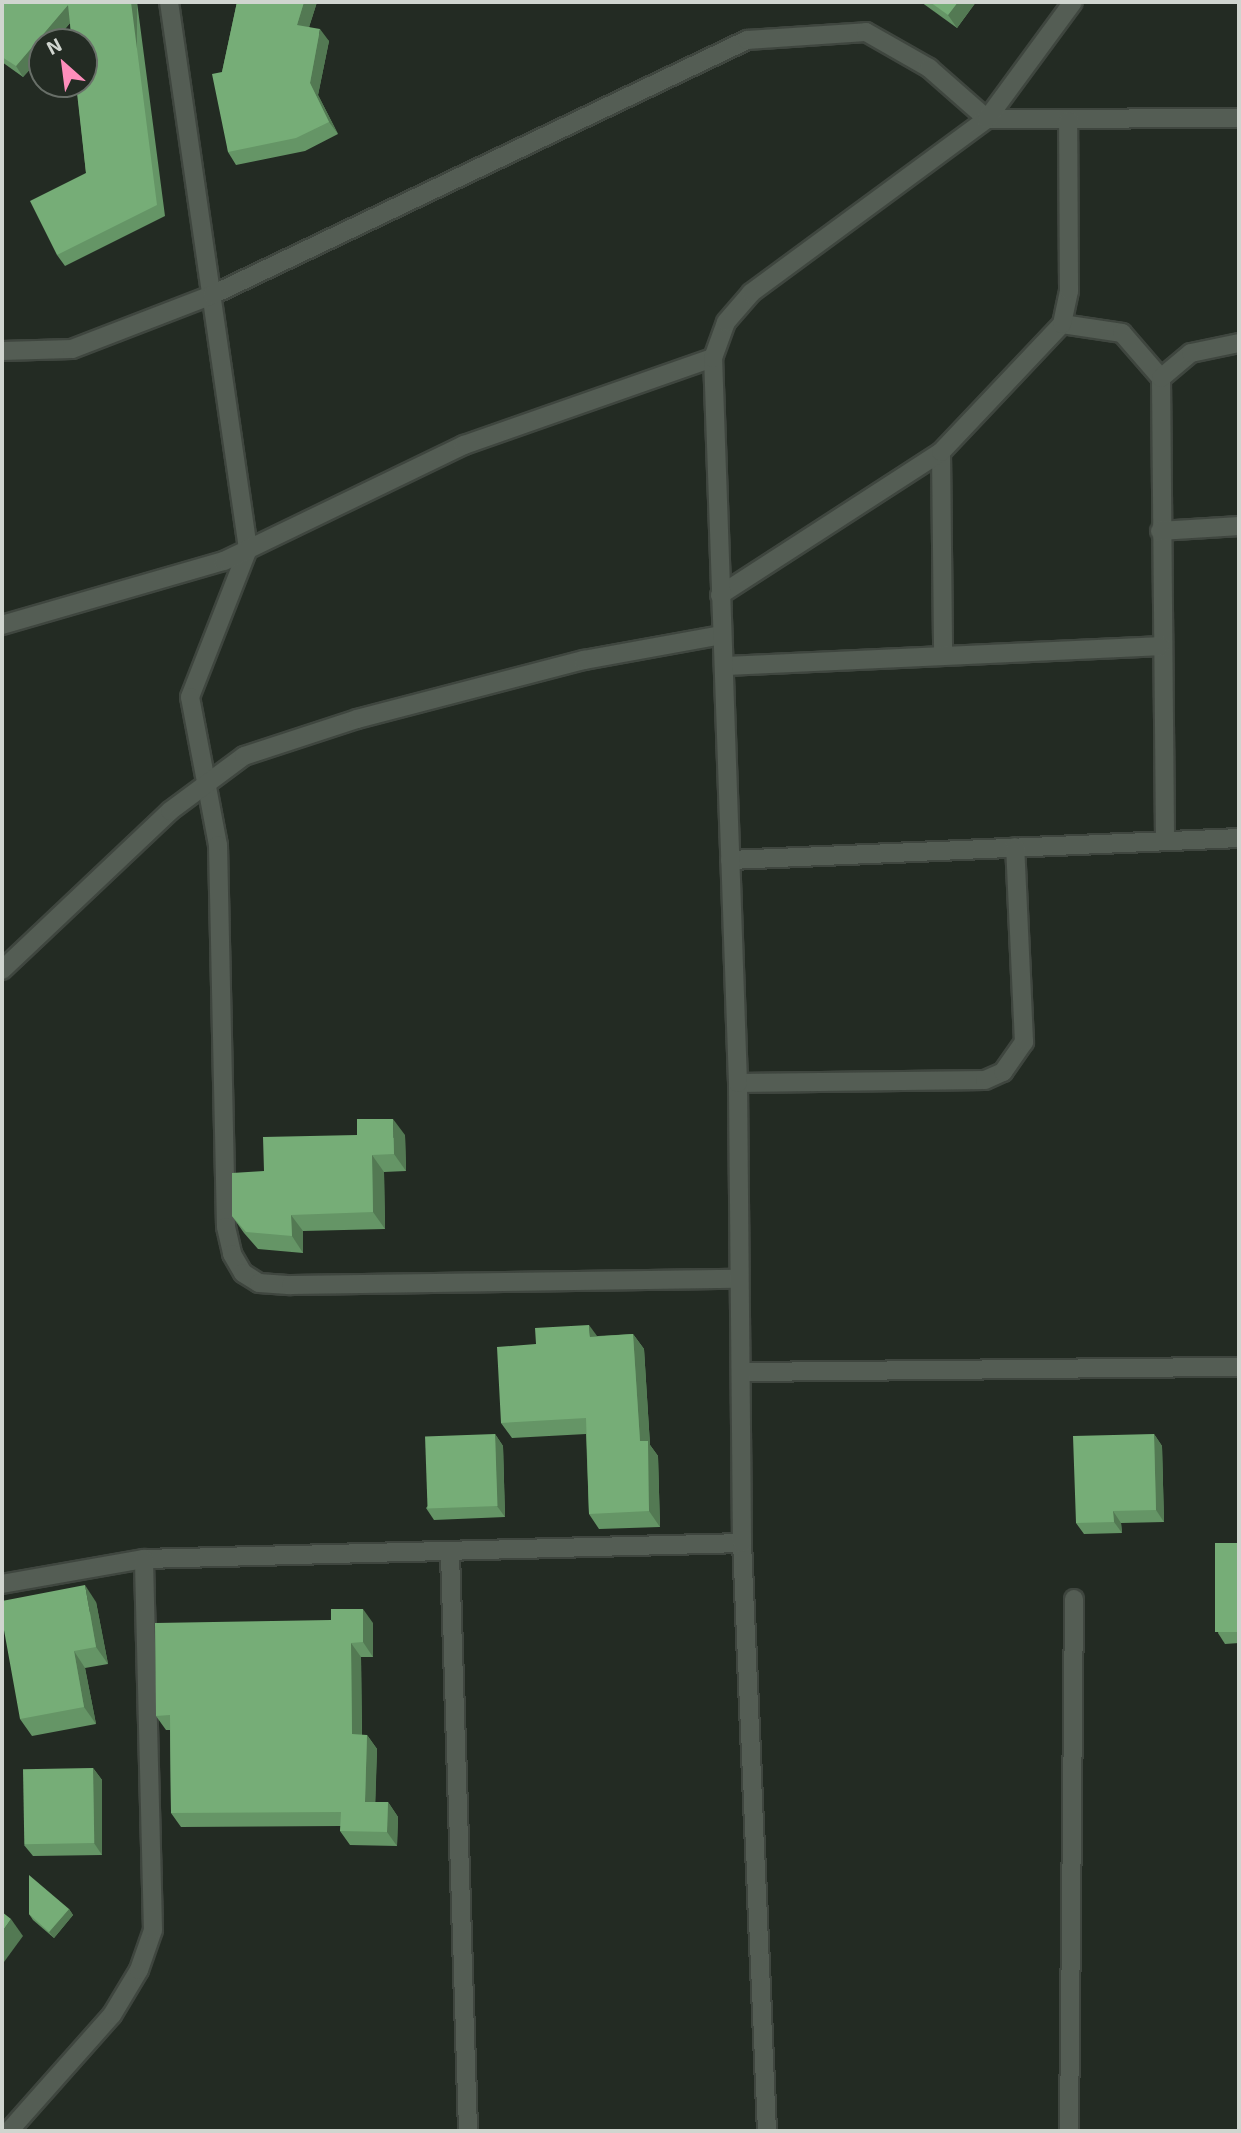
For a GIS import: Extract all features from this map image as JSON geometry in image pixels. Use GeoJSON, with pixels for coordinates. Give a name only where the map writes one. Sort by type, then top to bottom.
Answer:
{"type":"FeatureCollection","features":[{"type":"Feature","properties":{"kind":"street"},"geometry":{"type":"LineString","coordinates":[[169,2],[248,549],[190,697],[218,845],[226,1227],[243,1273],[259,1283],[291,1285],[736,1279]]}},
{"type":"Feature","properties":{"kind":"street"},"geometry":{"type":"LineString","coordinates":[[767,2131],[742,1543],[744,1372],[736,1279],[738,1083],[713,358],[726,322],[751,293],[987,119],[1073,2]]}},
{"type":"Feature","properties":{"kind":"street"},"geometry":{"type":"LineString","coordinates":[[2,351],[72,349],[212,295],[747,40],[866,32],[929,68],[987,119],[1068,121],[1239,118]]}},
{"type":"Feature","properties":{"kind":"street"},"geometry":{"type":"LineString","coordinates":[[720,595],[941,452],[1062,324],[1069,291],[1068,121]]}},
{"type":"Feature","properties":{"kind":"street"},"geometry":{"type":"LineString","coordinates":[[1062,324],[1122,332],[1161,378],[1160,646],[1165,841]]}},
{"type":"Feature","properties":{"kind":"street"},"geometry":{"type":"LineString","coordinates":[[1161,378],[1191,354],[1239,343]]}},
{"type":"Feature","properties":{"kind":"street"},"geometry":{"type":"LineString","coordinates":[[2,625],[142,588],[248,549],[464,445],[713,358]]}},
{"type":"Feature","properties":{"kind":"street"},"geometry":{"type":"LineString","coordinates":[[941,452],[943,655]]}},
{"type":"Feature","properties":{"kind":"street"},"geometry":{"type":"LineString","coordinates":[[1160,531],[1239,526]]}},
{"type":"Feature","properties":{"kind":"street"},"geometry":{"type":"LineString","coordinates":[[2,970],[170,811],[244,756],[344,723],[584,660],[722,635]]}},
{"type":"Feature","properties":{"kind":"street"},"geometry":{"type":"LineString","coordinates":[[724,666],[1160,646]]}},
{"type":"Feature","properties":{"kind":"street"},"geometry":{"type":"LineString","coordinates":[[730,860],[1239,838]]}},
{"type":"Feature","properties":{"kind":"street"},"geometry":{"type":"LineString","coordinates":[[738,1083],[985,1080],[1003,1072],[1024,1042],[1016,847]]}},
{"type":"Feature","properties":{"kind":"street"},"geometry":{"type":"LineString","coordinates":[[744,1372],[1239,1367]]}},
{"type":"Feature","properties":{"kind":"street"},"geometry":{"type":"LineString","coordinates":[[2,1584],[144,1559],[450,1554],[742,1543]]}},
{"type":"Feature","properties":{"kind":"street"},"geometry":{"type":"LineString","coordinates":[[450,1554],[468,2131]]}},
{"type":"Feature","properties":{"kind":"street"},"geometry":{"type":"LineString","coordinates":[[9,2131],[112,2015],[139,1970],[153,1930],[144,1559]]}},
{"type":"Feature","properties":{"kind":"street"},"geometry":{"type":"LineString","coordinates":[[1069,2131],[1074,1599]]}},
{"type":"Feature","properties":{"kind":"building"},"geometry":{"type":"Polygon","coordinates":[[[2,2],[131,2],[157,205],[57,255],[30,201],[86,173],[78,98],[98,98],[98,28],[70,28],[68,5],[48,28],[28,28],[28,52],[16,66],[2,57],[2,2]]]}},
{"type":"Feature","properties":{"kind":"building"},"geometry":{"type":"Polygon","coordinates":[[[237,2],[304,2],[297,25],[320,29],[310,83],[329,122],[296,138],[228,152],[212,74],[222,72],[237,2]]]}},
{"type":"Feature","properties":{"kind":"building"},"geometry":{"type":"Polygon","coordinates":[[[930,2],[958,2],[948,15],[930,2]]]}},
{"type":"Feature","properties":{"kind":"building"},"geometry":{"type":"Polygon","coordinates":[[[357,1119],[393,1119],[394,1154],[372,1155],[373,1212],[291,1215],[292,1236],[246,1232],[232,1216],[232,1173],[264,1171],[263,1137],[357,1135],[357,1119]]]}},
{"type":"Feature","properties":{"kind":"building"},"geometry":{"type":"Polygon","coordinates":[[[589,1325],[590,1337],[633,1334],[640,1441],[648,1441],[649,1511],[589,1514],[586,1418],[501,1423],[497,1347],[536,1344],[535,1328],[589,1325]]]}},
{"type":"Feature","properties":{"kind":"building"},"geometry":{"type":"Polygon","coordinates":[[[495,1434],[498,1506],[428,1508],[425,1436],[495,1434]]]}},
{"type":"Feature","properties":{"kind":"building"},"geometry":{"type":"Polygon","coordinates":[[[1154,1434],[1156,1510],[1113,1511],[1114,1522],[1076,1523],[1073,1436],[1154,1434]]]}},
{"type":"Feature","properties":{"kind":"building"},"geometry":{"type":"Polygon","coordinates":[[[1215,1543],[1239,1543],[1239,1632],[1215,1632],[1215,1543]]]}},
{"type":"Feature","properties":{"kind":"building"},"geometry":{"type":"Polygon","coordinates":[[[85,1585],[96,1647],[74,1651],[84,1707],[20,1719],[2,1619],[2,1601],[85,1585]]]}},
{"type":"Feature","properties":{"kind":"building"},"geometry":{"type":"Polygon","coordinates":[[[331,1609],[363,1609],[363,1642],[351,1643],[352,1734],[367,1735],[365,1802],[388,1802],[387,1832],[340,1831],[341,1812],[171,1813],[170,1715],[156,1716],[155,1623],[331,1620],[331,1609]]]}},
{"type":"Feature","properties":{"kind":"building"},"geometry":{"type":"Polygon","coordinates":[[[93,1768],[94,1843],[24,1844],[23,1769],[93,1768]]]}},
{"type":"Feature","properties":{"kind":"building"},"geometry":{"type":"Polygon","coordinates":[[[29,1875],[69,1909],[49,1932],[29,1914],[29,1875]]]}},
{"type":"Feature","properties":{"kind":"building"},"geometry":{"type":"Polygon","coordinates":[[[2,1912],[11,1919],[2,1932],[2,1912]]]}}]}
